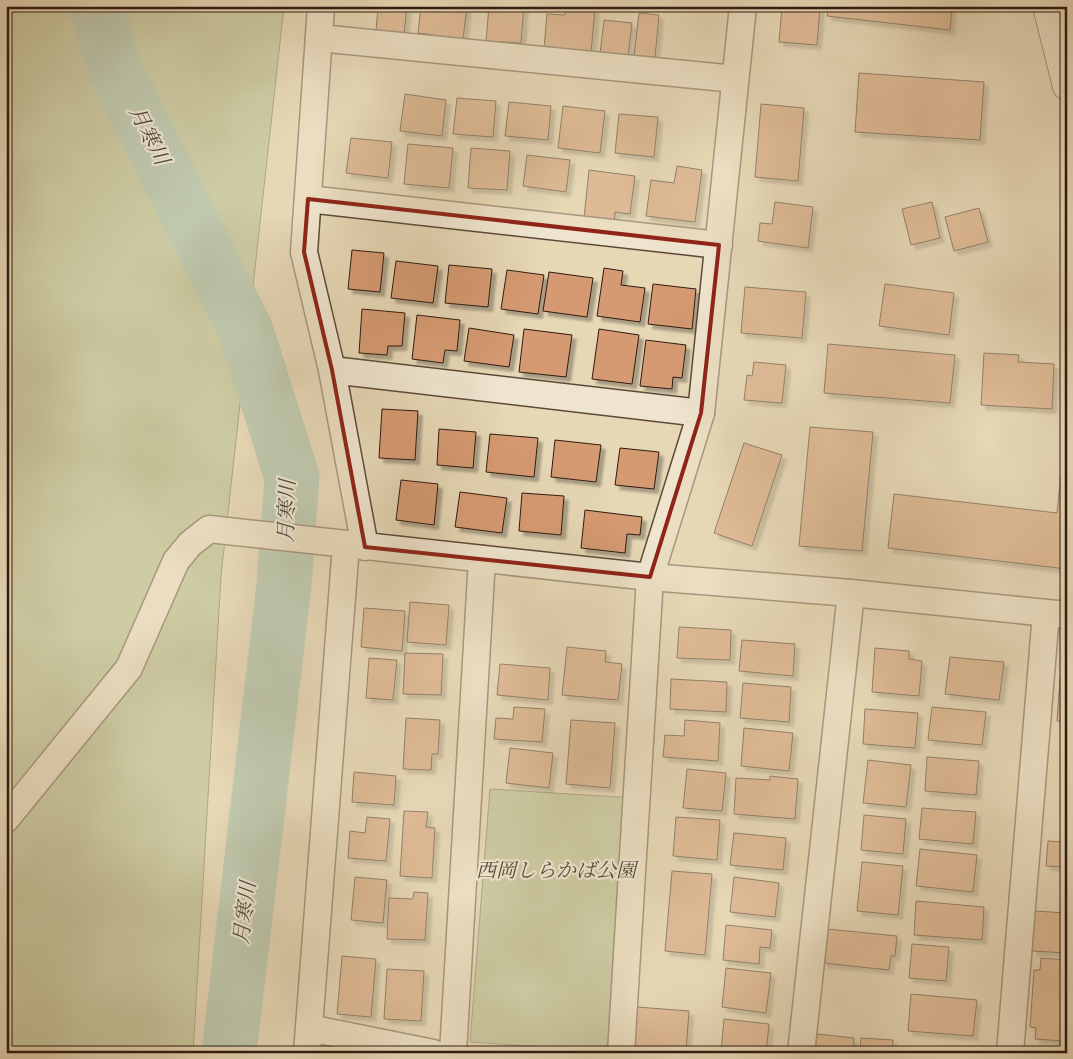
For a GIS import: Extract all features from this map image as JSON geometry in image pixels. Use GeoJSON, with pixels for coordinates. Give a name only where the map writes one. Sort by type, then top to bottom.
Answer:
{"type":"FeatureCollection","features":[{"type":"Feature","properties":{"kind":"street"},"geometry":{"type":"LineString","coordinates":[[321,6],[304,252],[332,370],[345,545],[308,1040],[433,1053]]}},
{"type":"Feature","properties":{"kind":"street"},"geometry":{"type":"LineString","coordinates":[[621,1053],[650,577],[701,413],[743,6]]}},
{"type":"Feature","properties":{"kind":"street"},"geometry":{"type":"LineString","coordinates":[[1047,6],[1067,86]]}},
{"type":"Feature","properties":{"kind":"street"},"geometry":{"type":"LineString","coordinates":[[319,38],[735,79]]}},
{"type":"Feature","properties":{"kind":"street"},"geometry":{"type":"LineString","coordinates":[[308,199],[719,245]]}},
{"type":"Feature","properties":{"kind":"street"},"geometry":{"type":"LineString","coordinates":[[332,370],[701,413]]}},
{"type":"Feature","properties":{"kind":"street"},"geometry":{"type":"LineString","coordinates":[[6,819],[129,668],[176,561],[190,544],[209,530],[650,577],[850,592],[1057,614],[1010,1053]]}},
{"type":"Feature","properties":{"kind":"street"},"geometry":{"type":"LineString","coordinates":[[453,1053],[482,559]]}},
{"type":"Feature","properties":{"kind":"street"},"geometry":{"type":"LineString","coordinates":[[801,1053],[850,592]]}},
{"type":"Feature","properties":{"kind":"highlighted area"},"geometry":{"type":"Polygon","coordinates":[[[308,199],[719,245],[701,413],[650,577],[365,547],[332,370],[304,252],[308,199]]]}},
{"type":"Feature","properties":{"kind":"green space"},"geometry":{"type":"Polygon","coordinates":[[[6,6],[284,6],[221,576],[193,1053],[6,1053],[6,6]]]}},
{"type":"Feature","properties":{"kind":"green space","name":"西岡しらかば公園"},"geometry":{"type":"Polygon","coordinates":[[[490,789],[635,798],[611,1052],[470,1042],[490,789]]]}},
{"type":"Feature","properties":{"kind":"building"},"geometry":{"type":"Polygon","coordinates":[[[378,6],[407,6],[404,34],[376,31],[378,6]]]}},
{"type":"Feature","properties":{"kind":"building"},"geometry":{"type":"Polygon","coordinates":[[[421,6],[467,6],[463,39],[418,33],[421,6]]]}},
{"type":"Feature","properties":{"kind":"building"},"geometry":{"type":"Polygon","coordinates":[[[489,6],[524,6],[521,43],[486,41],[489,6]]]}},
{"type":"Feature","properties":{"kind":"building"},"geometry":{"type":"Polygon","coordinates":[[[782,6],[820,6],[817,45],[779,42],[782,6]]]}},
{"type":"Feature","properties":{"kind":"building"},"geometry":{"type":"Polygon","coordinates":[[[829,6],[952,6],[950,30],[827,16],[829,6]]]}},
{"type":"Feature","properties":{"kind":"building"},"geometry":{"type":"Polygon","coordinates":[[[566,7],[595,9],[591,52],[544,48],[547,14],[565,15],[566,7]]]}},
{"type":"Feature","properties":{"kind":"building"},"geometry":{"type":"Polygon","coordinates":[[[639,13],[659,15],[655,58],[634,56],[639,13]]]}},
{"type":"Feature","properties":{"kind":"building"},"geometry":{"type":"Polygon","coordinates":[[[604,20],[632,23],[628,57],[600,54],[604,20]]]}},
{"type":"Feature","properties":{"kind":"building"},"geometry":{"type":"Polygon","coordinates":[[[859,73],[984,82],[980,140],[855,132],[859,73]]]}},
{"type":"Feature","properties":{"kind":"building"},"geometry":{"type":"Polygon","coordinates":[[[405,94],[446,100],[442,136],[400,131],[405,94]]]}},
{"type":"Feature","properties":{"kind":"building"},"geometry":{"type":"Polygon","coordinates":[[[457,98],[496,101],[493,137],[453,134],[457,98]]]}},
{"type":"Feature","properties":{"kind":"building"},"geometry":{"type":"Polygon","coordinates":[[[509,102],[551,106],[548,140],[505,136],[509,102]]]}},
{"type":"Feature","properties":{"kind":"building"},"geometry":{"type":"Polygon","coordinates":[[[761,104],[804,108],[798,181],[755,177],[761,104]]]}},
{"type":"Feature","properties":{"kind":"building"},"geometry":{"type":"Polygon","coordinates":[[[563,106],[605,111],[600,153],[558,148],[563,106]]]}},
{"type":"Feature","properties":{"kind":"building"},"geometry":{"type":"Polygon","coordinates":[[[619,114],[658,117],[654,157],[615,153],[619,114]]]}},
{"type":"Feature","properties":{"kind":"building"},"geometry":{"type":"Polygon","coordinates":[[[351,138],[392,142],[388,178],[346,173],[351,138]]]}},
{"type":"Feature","properties":{"kind":"building"},"geometry":{"type":"Polygon","coordinates":[[[408,144],[453,148],[449,188],[404,184],[408,144]]]}},
{"type":"Feature","properties":{"kind":"building"},"geometry":{"type":"Polygon","coordinates":[[[471,148],[510,151],[507,190],[468,188],[471,148]]]}},
{"type":"Feature","properties":{"kind":"building"},"geometry":{"type":"Polygon","coordinates":[[[527,155],[570,160],[566,192],[523,186],[527,155]]]}},
{"type":"Feature","properties":{"kind":"building"},"geometry":{"type":"Polygon","coordinates":[[[677,166],[702,170],[695,222],[646,216],[651,180],[674,183],[677,166]]]}},
{"type":"Feature","properties":{"kind":"building"},"geometry":{"type":"Polygon","coordinates":[[[589,170],[635,176],[630,214],[615,212],[614,221],[584,218],[589,170]]]}},
{"type":"Feature","properties":{"kind":"building"},"geometry":{"type":"Polygon","coordinates":[[[775,202],[813,207],[808,248],[758,241],[760,223],[772,224],[775,202]]]}},
{"type":"Feature","properties":{"kind":"building"},"geometry":{"type":"Polygon","coordinates":[[[932,202],[940,238],[911,245],[902,209],[932,202]]]}},
{"type":"Feature","properties":{"kind":"building"},"geometry":{"type":"Polygon","coordinates":[[[979,208],[988,242],[954,251],[945,217],[979,208]]]}},
{"type":"Feature","properties":{"kind":"building"},"geometry":{"type":"Polygon","coordinates":[[[352,250],[384,253],[380,292],[348,289],[352,250]]]}},
{"type":"Feature","properties":{"kind":"building"},"geometry":{"type":"Polygon","coordinates":[[[396,261],[438,266],[433,303],[391,298],[396,261]]]}},
{"type":"Feature","properties":{"kind":"building"},"geometry":{"type":"Polygon","coordinates":[[[449,265],[492,269],[488,307],[445,303],[449,265]]]}},
{"type":"Feature","properties":{"kind":"building"},"geometry":{"type":"Polygon","coordinates":[[[604,268],[623,271],[621,285],[645,288],[640,322],[597,316],[604,268]]]}},
{"type":"Feature","properties":{"kind":"building"},"geometry":{"type":"Polygon","coordinates":[[[507,270],[544,275],[538,314],[501,309],[507,270]]]}},
{"type":"Feature","properties":{"kind":"building"},"geometry":{"type":"Polygon","coordinates":[[[549,272],[593,278],[587,317],[543,311],[549,272]]]}},
{"type":"Feature","properties":{"kind":"building"},"geometry":{"type":"Polygon","coordinates":[[[653,284],[696,289],[692,329],[648,324],[653,284]]]}},
{"type":"Feature","properties":{"kind":"building"},"geometry":{"type":"Polygon","coordinates":[[[885,284],[954,293],[949,335],[879,326],[885,284]]]}},
{"type":"Feature","properties":{"kind":"building"},"geometry":{"type":"Polygon","coordinates":[[[745,287],[806,292],[802,338],[741,333],[745,287]]]}},
{"type":"Feature","properties":{"kind":"building"},"geometry":{"type":"Polygon","coordinates":[[[362,309],[405,313],[402,346],[388,346],[387,355],[359,353],[362,309]]]}},
{"type":"Feature","properties":{"kind":"building"},"geometry":{"type":"Polygon","coordinates":[[[417,315],[460,320],[457,351],[445,350],[443,363],[412,359],[417,315]]]}},
{"type":"Feature","properties":{"kind":"building"},"geometry":{"type":"Polygon","coordinates":[[[469,328],[514,335],[509,367],[464,361],[469,328]]]}},
{"type":"Feature","properties":{"kind":"building"},"geometry":{"type":"Polygon","coordinates":[[[524,329],[572,335],[566,377],[519,372],[524,329]]]}},
{"type":"Feature","properties":{"kind":"building"},"geometry":{"type":"Polygon","coordinates":[[[599,329],[639,335],[632,384],[592,379],[599,329]]]}},
{"type":"Feature","properties":{"kind":"building"},"geometry":{"type":"Polygon","coordinates":[[[646,340],[686,345],[682,378],[673,377],[672,389],[640,386],[646,340]]]}},
{"type":"Feature","properties":{"kind":"building"},"geometry":{"type":"Polygon","coordinates":[[[828,344],[955,355],[950,403],[824,393],[828,344]]]}},
{"type":"Feature","properties":{"kind":"building"},"geometry":{"type":"Polygon","coordinates":[[[984,353],[1019,355],[1018,362],[1054,364],[1052,409],[981,405],[984,353]]]}},
{"type":"Feature","properties":{"kind":"building"},"geometry":{"type":"Polygon","coordinates":[[[754,362],[786,365],[782,403],[744,400],[747,375],[752,376],[754,362]]]}},
{"type":"Feature","properties":{"kind":"building"},"geometry":{"type":"Polygon","coordinates":[[[382,409],[418,411],[415,460],[379,458],[382,409]]]}},
{"type":"Feature","properties":{"kind":"building"},"geometry":{"type":"Polygon","coordinates":[[[810,427],[873,432],[862,551],[799,546],[810,427]]]}},
{"type":"Feature","properties":{"kind":"building"},"geometry":{"type":"Polygon","coordinates":[[[439,429],[476,432],[473,468],[437,465],[439,429]]]}},
{"type":"Feature","properties":{"kind":"building"},"geometry":{"type":"Polygon","coordinates":[[[490,434],[538,438],[534,477],[486,472],[490,434]]]}},
{"type":"Feature","properties":{"kind":"building"},"geometry":{"type":"Polygon","coordinates":[[[555,440],[601,445],[596,482],[551,477],[555,440]]]}},
{"type":"Feature","properties":{"kind":"building"},"geometry":{"type":"Polygon","coordinates":[[[744,443],[782,455],[752,546],[714,533],[744,443]]]}},
{"type":"Feature","properties":{"kind":"building"},"geometry":{"type":"Polygon","coordinates":[[[620,448],[659,452],[654,489],[615,485],[620,448]]]}},
{"type":"Feature","properties":{"kind":"building"},"geometry":{"type":"Polygon","coordinates":[[[1061,474],[1067,475],[1067,569],[888,548],[894,494],[1057,513],[1061,474]]]}},
{"type":"Feature","properties":{"kind":"building"},"geometry":{"type":"Polygon","coordinates":[[[401,480],[438,484],[434,525],[396,520],[401,480]]]}},
{"type":"Feature","properties":{"kind":"building"},"geometry":{"type":"Polygon","coordinates":[[[460,492],[507,498],[502,533],[455,527],[460,492]]]}},
{"type":"Feature","properties":{"kind":"building"},"geometry":{"type":"Polygon","coordinates":[[[522,493],[564,496],[561,535],[519,531],[522,493]]]}},
{"type":"Feature","properties":{"kind":"building"},"geometry":{"type":"Polygon","coordinates":[[[585,510],[642,517],[640,535],[627,534],[625,553],[581,548],[585,510]]]}},
{"type":"Feature","properties":{"kind":"building"},"geometry":{"type":"Polygon","coordinates":[[[410,602],[449,605],[446,645],[407,642],[410,602]]]}},
{"type":"Feature","properties":{"kind":"building"},"geometry":{"type":"Polygon","coordinates":[[[364,608],[405,611],[402,651],[361,647],[364,608]]]}},
{"type":"Feature","properties":{"kind":"building"},"geometry":{"type":"Polygon","coordinates":[[[679,627],[731,630],[730,660],[677,658],[679,627]]]}},
{"type":"Feature","properties":{"kind":"building"},"geometry":{"type":"Polygon","coordinates":[[[742,640],[795,644],[793,676],[739,671],[742,640]]]}},
{"type":"Feature","properties":{"kind":"building"},"geometry":{"type":"Polygon","coordinates":[[[567,647],[606,651],[605,662],[622,664],[618,700],[562,695],[567,647]]]}},
{"type":"Feature","properties":{"kind":"building"},"geometry":{"type":"Polygon","coordinates":[[[875,648],[909,651],[909,659],[922,661],[919,696],[872,692],[875,648]]]}},
{"type":"Feature","properties":{"kind":"building"},"geometry":{"type":"Polygon","coordinates":[[[405,653],[443,654],[441,695],[403,694],[405,653]]]}},
{"type":"Feature","properties":{"kind":"building"},"geometry":{"type":"Polygon","coordinates":[[[950,657],[1004,662],[999,700],[945,694],[950,657]]]}},
{"type":"Feature","properties":{"kind":"building"},"geometry":{"type":"Polygon","coordinates":[[[369,658],[397,660],[393,700],[366,698],[369,658]]]}},
{"type":"Feature","properties":{"kind":"building"},"geometry":{"type":"Polygon","coordinates":[[[500,664],[550,668],[548,700],[497,695],[500,664]]]}},
{"type":"Feature","properties":{"kind":"building"},"geometry":{"type":"Polygon","coordinates":[[[671,679],[727,682],[726,712],[670,709],[671,679]]]}},
{"type":"Feature","properties":{"kind":"building"},"geometry":{"type":"Polygon","coordinates":[[[1060,679],[1067,680],[1067,721],[1057,721],[1060,679]]]}},
{"type":"Feature","properties":{"kind":"building"},"geometry":{"type":"Polygon","coordinates":[[[743,683],[791,687],[789,722],[740,718],[743,683]]]}},
{"type":"Feature","properties":{"kind":"building"},"geometry":{"type":"Polygon","coordinates":[[[514,707],[545,709],[542,742],[494,739],[496,718],[513,719],[514,707]]]}},
{"type":"Feature","properties":{"kind":"building"},"geometry":{"type":"Polygon","coordinates":[[[932,707],[986,712],[982,745],[928,740],[932,707]]]}},
{"type":"Feature","properties":{"kind":"building"},"geometry":{"type":"Polygon","coordinates":[[[865,709],[918,713],[915,748],[863,744],[865,709]]]}},
{"type":"Feature","properties":{"kind":"building"},"geometry":{"type":"Polygon","coordinates":[[[406,718],[440,720],[438,754],[432,754],[431,770],[403,769],[406,718]]]}},
{"type":"Feature","properties":{"kind":"building"},"geometry":{"type":"Polygon","coordinates":[[[571,720],[615,723],[610,788],[566,784],[571,720]]]}},
{"type":"Feature","properties":{"kind":"building"},"geometry":{"type":"Polygon","coordinates":[[[685,720],[720,723],[718,761],[663,757],[665,735],[684,736],[685,720]]]}},
{"type":"Feature","properties":{"kind":"building"},"geometry":{"type":"Polygon","coordinates":[[[744,728],[793,733],[789,771],[741,766],[744,728]]]}},
{"type":"Feature","properties":{"kind":"building"},"geometry":{"type":"Polygon","coordinates":[[[510,748],[553,753],[549,788],[506,783],[510,748]]]}},
{"type":"Feature","properties":{"kind":"building"},"geometry":{"type":"Polygon","coordinates":[[[927,757],[979,761],[976,795],[925,791],[927,757]]]}},
{"type":"Feature","properties":{"kind":"building"},"geometry":{"type":"Polygon","coordinates":[[[868,760],[911,765],[906,807],[863,803],[868,760]]]}},
{"type":"Feature","properties":{"kind":"building"},"geometry":{"type":"Polygon","coordinates":[[[687,769],[726,773],[722,811],[683,808],[687,769]]]}},
{"type":"Feature","properties":{"kind":"building"},"geometry":{"type":"Polygon","coordinates":[[[354,772],[396,776],[394,805],[352,802],[354,772]]]}},
{"type":"Feature","properties":{"kind":"building"},"geometry":{"type":"Polygon","coordinates":[[[770,776],[798,779],[795,819],[734,814],[736,778],[770,780],[770,776]]]}},
{"type":"Feature","properties":{"kind":"building"},"geometry":{"type":"Polygon","coordinates":[[[922,808],[976,812],[973,844],[919,839],[922,808]]]}},
{"type":"Feature","properties":{"kind":"building"},"geometry":{"type":"Polygon","coordinates":[[[404,811],[428,812],[426,827],[435,828],[432,878],[400,876],[404,811]]]}},
{"type":"Feature","properties":{"kind":"building"},"geometry":{"type":"Polygon","coordinates":[[[864,815],[906,819],[903,854],[861,850],[864,815]]]}},
{"type":"Feature","properties":{"kind":"building"},"geometry":{"type":"Polygon","coordinates":[[[367,817],[390,819],[386,861],[348,858],[350,831],[365,833],[367,817]]]}},
{"type":"Feature","properties":{"kind":"building"},"geometry":{"type":"Polygon","coordinates":[[[676,817],[720,820],[717,860],[673,856],[676,817]]]}},
{"type":"Feature","properties":{"kind":"building"},"geometry":{"type":"Polygon","coordinates":[[[1065,820],[1067,867],[1046,866],[1048,841],[1064,842],[1065,820]]]}},
{"type":"Feature","properties":{"kind":"building"},"geometry":{"type":"Polygon","coordinates":[[[734,833],[786,838],[783,870],[730,865],[734,833]]]}},
{"type":"Feature","properties":{"kind":"building"},"geometry":{"type":"Polygon","coordinates":[[[920,849],[977,855],[973,892],[916,886],[920,849]]]}},
{"type":"Feature","properties":{"kind":"building"},"geometry":{"type":"Polygon","coordinates":[[[862,862],[903,866],[898,915],[857,911],[862,862]]]}},
{"type":"Feature","properties":{"kind":"building"},"geometry":{"type":"Polygon","coordinates":[[[672,871],[712,874],[705,955],[665,951],[672,871]]]}},
{"type":"Feature","properties":{"kind":"building"},"geometry":{"type":"Polygon","coordinates":[[[355,877],[387,880],[383,923],[351,920],[355,877]]]}},
{"type":"Feature","properties":{"kind":"building"},"geometry":{"type":"Polygon","coordinates":[[[734,877],[779,883],[775,917],[730,912],[734,877]]]}},
{"type":"Feature","properties":{"kind":"building"},"geometry":{"type":"Polygon","coordinates":[[[414,892],[428,893],[425,940],[387,939],[389,898],[413,899],[414,892]]]}},
{"type":"Feature","properties":{"kind":"building"},"geometry":{"type":"Polygon","coordinates":[[[916,901],[984,907],[982,940],[914,935],[916,901]]]}},
{"type":"Feature","properties":{"kind":"building"},"geometry":{"type":"Polygon","coordinates":[[[1034,911],[1067,913],[1067,953],[1032,951],[1034,911]]]}},
{"type":"Feature","properties":{"kind":"building"},"geometry":{"type":"Polygon","coordinates":[[[726,925],[772,930],[770,948],[760,947],[759,964],[723,960],[726,925]]]}},
{"type":"Feature","properties":{"kind":"building"},"geometry":{"type":"Polygon","coordinates":[[[827,929],[897,936],[895,956],[891,956],[889,970],[823,963],[827,929]]]}},
{"type":"Feature","properties":{"kind":"building"},"geometry":{"type":"Polygon","coordinates":[[[912,944],[949,947],[946,981],[909,978],[912,944]]]}},
{"type":"Feature","properties":{"kind":"building"},"geometry":{"type":"Polygon","coordinates":[[[342,956],[376,959],[371,1017],[337,1014],[342,956]]]}},
{"type":"Feature","properties":{"kind":"building"},"geometry":{"type":"Polygon","coordinates":[[[1041,958],[1067,960],[1063,1041],[1035,1039],[1036,1028],[1030,1027],[1034,970],[1040,970],[1041,958]]]}},
{"type":"Feature","properties":{"kind":"building"},"geometry":{"type":"Polygon","coordinates":[[[726,968],[771,973],[766,1013],[722,1007],[726,968]]]}},
{"type":"Feature","properties":{"kind":"building"},"geometry":{"type":"Polygon","coordinates":[[[387,969],[424,971],[421,1021],[384,1019],[387,969]]]}},
{"type":"Feature","properties":{"kind":"building"},"geometry":{"type":"Polygon","coordinates":[[[911,994],[977,1000],[973,1036],[908,1031],[911,994]]]}},
{"type":"Feature","properties":{"kind":"building"},"geometry":{"type":"Polygon","coordinates":[[[637,1007],[689,1011],[686,1051],[634,1047],[637,1007]]]}},
{"type":"Feature","properties":{"kind":"building"},"geometry":{"type":"Polygon","coordinates":[[[724,1019],[769,1024],[766,1053],[721,1053],[724,1019]]]}},
{"type":"Feature","properties":{"kind":"building"},"geometry":{"type":"Polygon","coordinates":[[[817,1034],[854,1038],[853,1053],[815,1053],[817,1034]]]}},
{"type":"Feature","properties":{"kind":"building"},"geometry":{"type":"Polygon","coordinates":[[[861,1038],[893,1040],[892,1053],[860,1053],[861,1038]]]}},
{"type":"Feature","properties":{"kind":"building"},"geometry":{"type":"Polygon","coordinates":[[[903,1047],[938,1050],[938,1053],[902,1053],[903,1047]]]}},
{"type":"Feature","properties":{"kind":"building"},"geometry":{"type":"Polygon","coordinates":[[[1039,1049],[1067,1051],[1067,1053],[1039,1053],[1039,1049]]]}},
{"type":"Feature","properties":{"kind":"waterway","name":"月寒川"},"geometry":{"type":"LineString","coordinates":[[97,6],[114,68],[246,331],[292,477],[284,585],[229,1053]]}}]}
